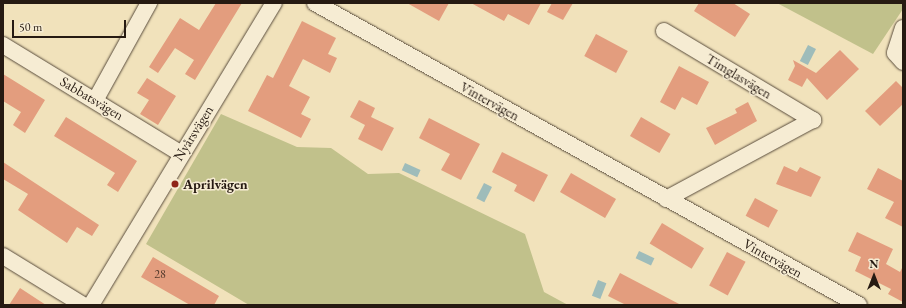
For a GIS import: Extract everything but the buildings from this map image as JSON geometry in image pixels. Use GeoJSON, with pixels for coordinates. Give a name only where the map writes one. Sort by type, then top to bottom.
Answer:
{"type":"FeatureCollection","features":[{"type":"Feature","properties":{"kind":"street"},"geometry":{"type":"LineString","coordinates":[[96,99],[149,3]]}},
{"type":"Feature","properties":{"kind":"street","name":"Nyårsvägen"},"geometry":{"type":"LineString","coordinates":[[91,305],[180,154],[274,3]]}},
{"type":"Feature","properties":{"kind":"street","name":"Vintervägen"},"geometry":{"type":"LineString","coordinates":[[315,3],[859,305]]}},
{"type":"Feature","properties":{"kind":"street"},"geometry":{"type":"LineString","coordinates":[[902,29],[895,53],[903,62]]}},
{"type":"Feature","properties":{"kind":"street","name":"Timglasvägen"},"geometry":{"type":"LineString","coordinates":[[664,31],[814,120],[666,199]]}},
{"type":"Feature","properties":{"kind":"street","name":"Sabbatsvägen"},"geometry":{"type":"LineString","coordinates":[[3,45],[96,99],[180,154]]}},
{"type":"Feature","properties":{"kind":"street"},"geometry":{"type":"LineString","coordinates":[[3,256],[83,305]]}},
{"type":"Feature","properties":{"kind":"green space"},"geometry":{"type":"Polygon","coordinates":[[[777,3],[903,3],[903,9],[873,54],[777,3]]]}},
{"type":"Feature","properties":{"kind":"green space"},"geometry":{"type":"Polygon","coordinates":[[[221,114],[297,147],[331,148],[368,174],[399,173],[525,234],[544,292],[568,305],[249,305],[146,244],[221,114]]]}},
{"type":"Feature","properties":{"kind":"water"},"geometry":{"type":"Polygon","coordinates":[[[808,45],[816,49],[808,65],[800,61],[808,45]]]}},
{"type":"Feature","properties":{"kind":"water"},"geometry":{"type":"Polygon","coordinates":[[[405,163],[421,170],[417,177],[402,170],[405,163]]]}},
{"type":"Feature","properties":{"kind":"water"},"geometry":{"type":"Polygon","coordinates":[[[484,183],[492,187],[484,202],[476,198],[484,183]]]}},
{"type":"Feature","properties":{"kind":"water"},"geometry":{"type":"Polygon","coordinates":[[[639,251],[654,258],[651,265],[636,258],[639,251]]]}},
{"type":"Feature","properties":{"kind":"water"},"geometry":{"type":"Polygon","coordinates":[[[598,280],[606,283],[600,299],[592,296],[598,280]]]}},
{"type":"Feature","properties":{"kind":"place","name":"Aprilvägen"},"geometry":{"type":"Point","coordinates":[175,184]}}]}
